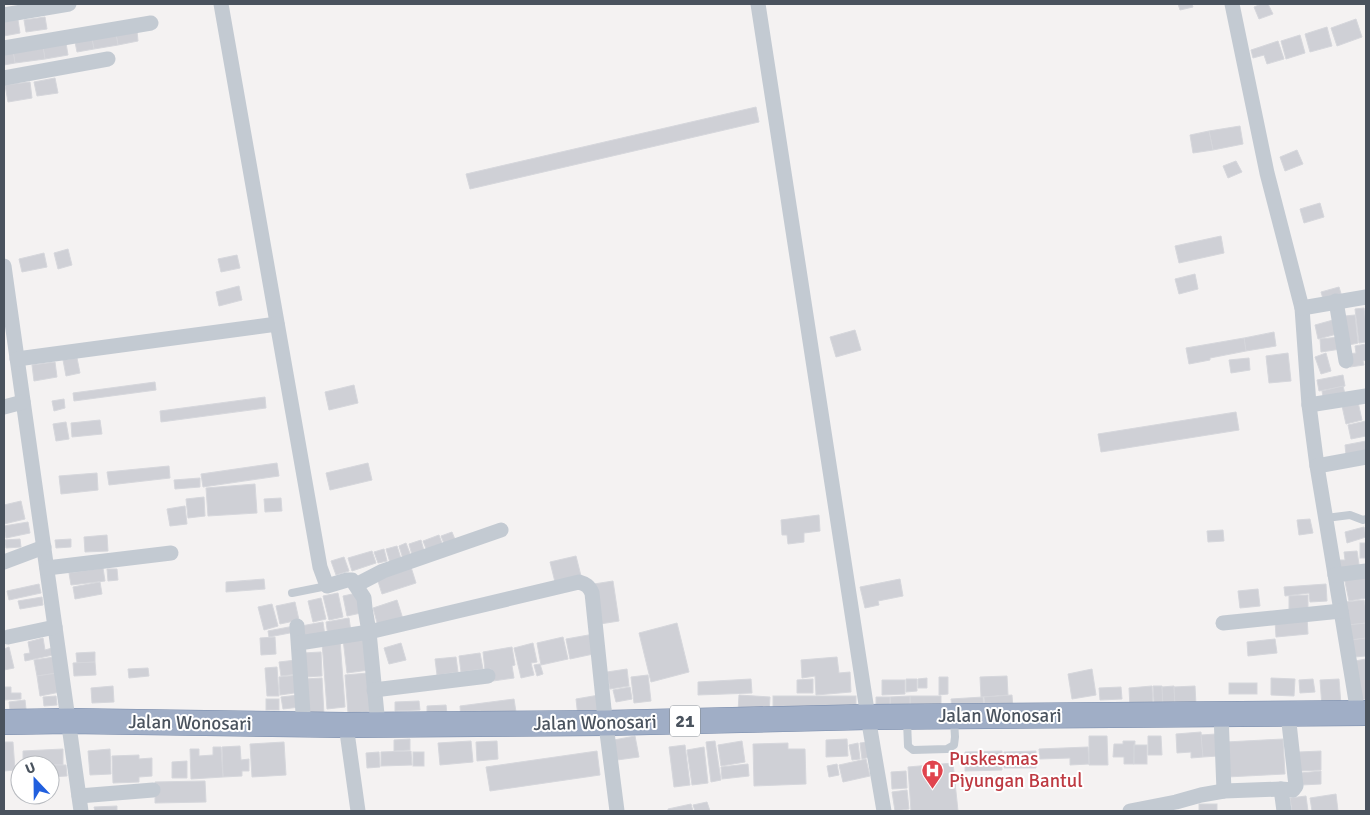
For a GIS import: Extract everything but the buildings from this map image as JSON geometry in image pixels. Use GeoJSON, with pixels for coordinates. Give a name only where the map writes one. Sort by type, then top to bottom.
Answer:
{"type":"FeatureCollection","features":[{"type":"Feature","properties":{"kind":"highway","name":"Jalan Wonosari"},"geometry":{"type":"LineString","coordinates":[[4,722],[378,725],[605,723],[868,716],[1362,713]]}},
{"type":"Feature","properties":{"kind":"street"},"geometry":{"type":"LineString","coordinates":[[4,15],[68,4]]}},
{"type":"Feature","properties":{"kind":"street"},"geometry":{"type":"LineString","coordinates":[[221,4],[320,567],[327,586],[352,580],[364,598],[378,725]]}},
{"type":"Feature","properties":{"kind":"street"},"geometry":{"type":"LineString","coordinates":[[758,4],[884,811]]}},
{"type":"Feature","properties":{"kind":"street"},"geometry":{"type":"LineString","coordinates":[[1232,4],[1267,173],[1302,308],[1309,404],[1317,466],[1341,611],[1362,713]]}},
{"type":"Feature","properties":{"kind":"street"},"geometry":{"type":"LineString","coordinates":[[4,48],[150,23]]}},
{"type":"Feature","properties":{"kind":"street"},"geometry":{"type":"LineString","coordinates":[[4,78],[108,59]]}},
{"type":"Feature","properties":{"kind":"street"},"geometry":{"type":"LineString","coordinates":[[4,266],[80,804],[153,790]]}},
{"type":"Feature","properties":{"kind":"street"},"geometry":{"type":"LineString","coordinates":[[1302,308],[1366,297]]}},
{"type":"Feature","properties":{"kind":"street"},"geometry":{"type":"LineString","coordinates":[[1336,301],[1346,361]]}},
{"type":"Feature","properties":{"kind":"street"},"geometry":{"type":"LineString","coordinates":[[17,359],[277,324]]}},
{"type":"Feature","properties":{"kind":"street"},"geometry":{"type":"LineString","coordinates":[[1309,404],[1366,396]]}},
{"type":"Feature","properties":{"kind":"street"},"geometry":{"type":"LineString","coordinates":[[4,407],[23,402]]}},
{"type":"Feature","properties":{"kind":"street"},"geometry":{"type":"LineString","coordinates":[[1317,466],[1366,457]]}},
{"type":"Feature","properties":{"kind":"street"},"geometry":{"type":"LineString","coordinates":[[356,586],[383,571],[501,530]]}},
{"type":"Feature","properties":{"kind":"street"},"geometry":{"type":"LineString","coordinates":[[4,562],[44,547]]}},
{"type":"Feature","properties":{"kind":"street"},"geometry":{"type":"LineString","coordinates":[[47,568],[171,553]]}},
{"type":"Feature","properties":{"kind":"street"},"geometry":{"type":"LineString","coordinates":[[1335,575],[1366,571]]}},
{"type":"Feature","properties":{"kind":"street"},"geometry":{"type":"LineString","coordinates":[[299,643],[369,632],[579,582],[586,584],[590,587],[592,593],[605,723],[617,811]]}},
{"type":"Feature","properties":{"kind":"street"},"geometry":{"type":"LineString","coordinates":[[1223,623],[1341,611]]}},
{"type":"Feature","properties":{"kind":"street"},"geometry":{"type":"LineString","coordinates":[[297,626],[303,725]]}},
{"type":"Feature","properties":{"kind":"street"},"geometry":{"type":"LineString","coordinates":[[8,637],[55,627]]}},
{"type":"Feature","properties":{"kind":"street"},"geometry":{"type":"LineString","coordinates":[[374,690],[488,676]]}},
{"type":"Feature","properties":{"kind":"street"},"geometry":{"type":"LineString","coordinates":[[1222,714],[1224,791]]}},
{"type":"Feature","properties":{"kind":"street"},"geometry":{"type":"LineString","coordinates":[[1130,811],[1224,791],[1293,790],[1296,786],[1288,714]]}},
{"type":"Feature","properties":{"kind":"street"},"geometry":{"type":"LineString","coordinates":[[346,725],[358,811]]}},
{"type":"Feature","properties":{"kind":"street"},"geometry":{"type":"LineString","coordinates":[[1281,789],[1284,811]]}},
{"type":"Feature","properties":{"kind":"lane"},"geometry":{"type":"LineString","coordinates":[[1326,518],[1350,515],[1363,520],[1366,519]]}},
{"type":"Feature","properties":{"kind":"lane"},"geometry":{"type":"LineString","coordinates":[[292,592],[327,586]]}},
{"type":"Feature","properties":{"kind":"lane"},"geometry":{"type":"LineString","coordinates":[[907,716],[908,746],[913,750],[921,750],[947,749],[954,745],[954,716]]}},
{"type":"Feature","properties":{"kind":"place","name":"Puskesmas Piyungan Bantul"},"geometry":{"type":"Point","coordinates":[933,789]}}]}
